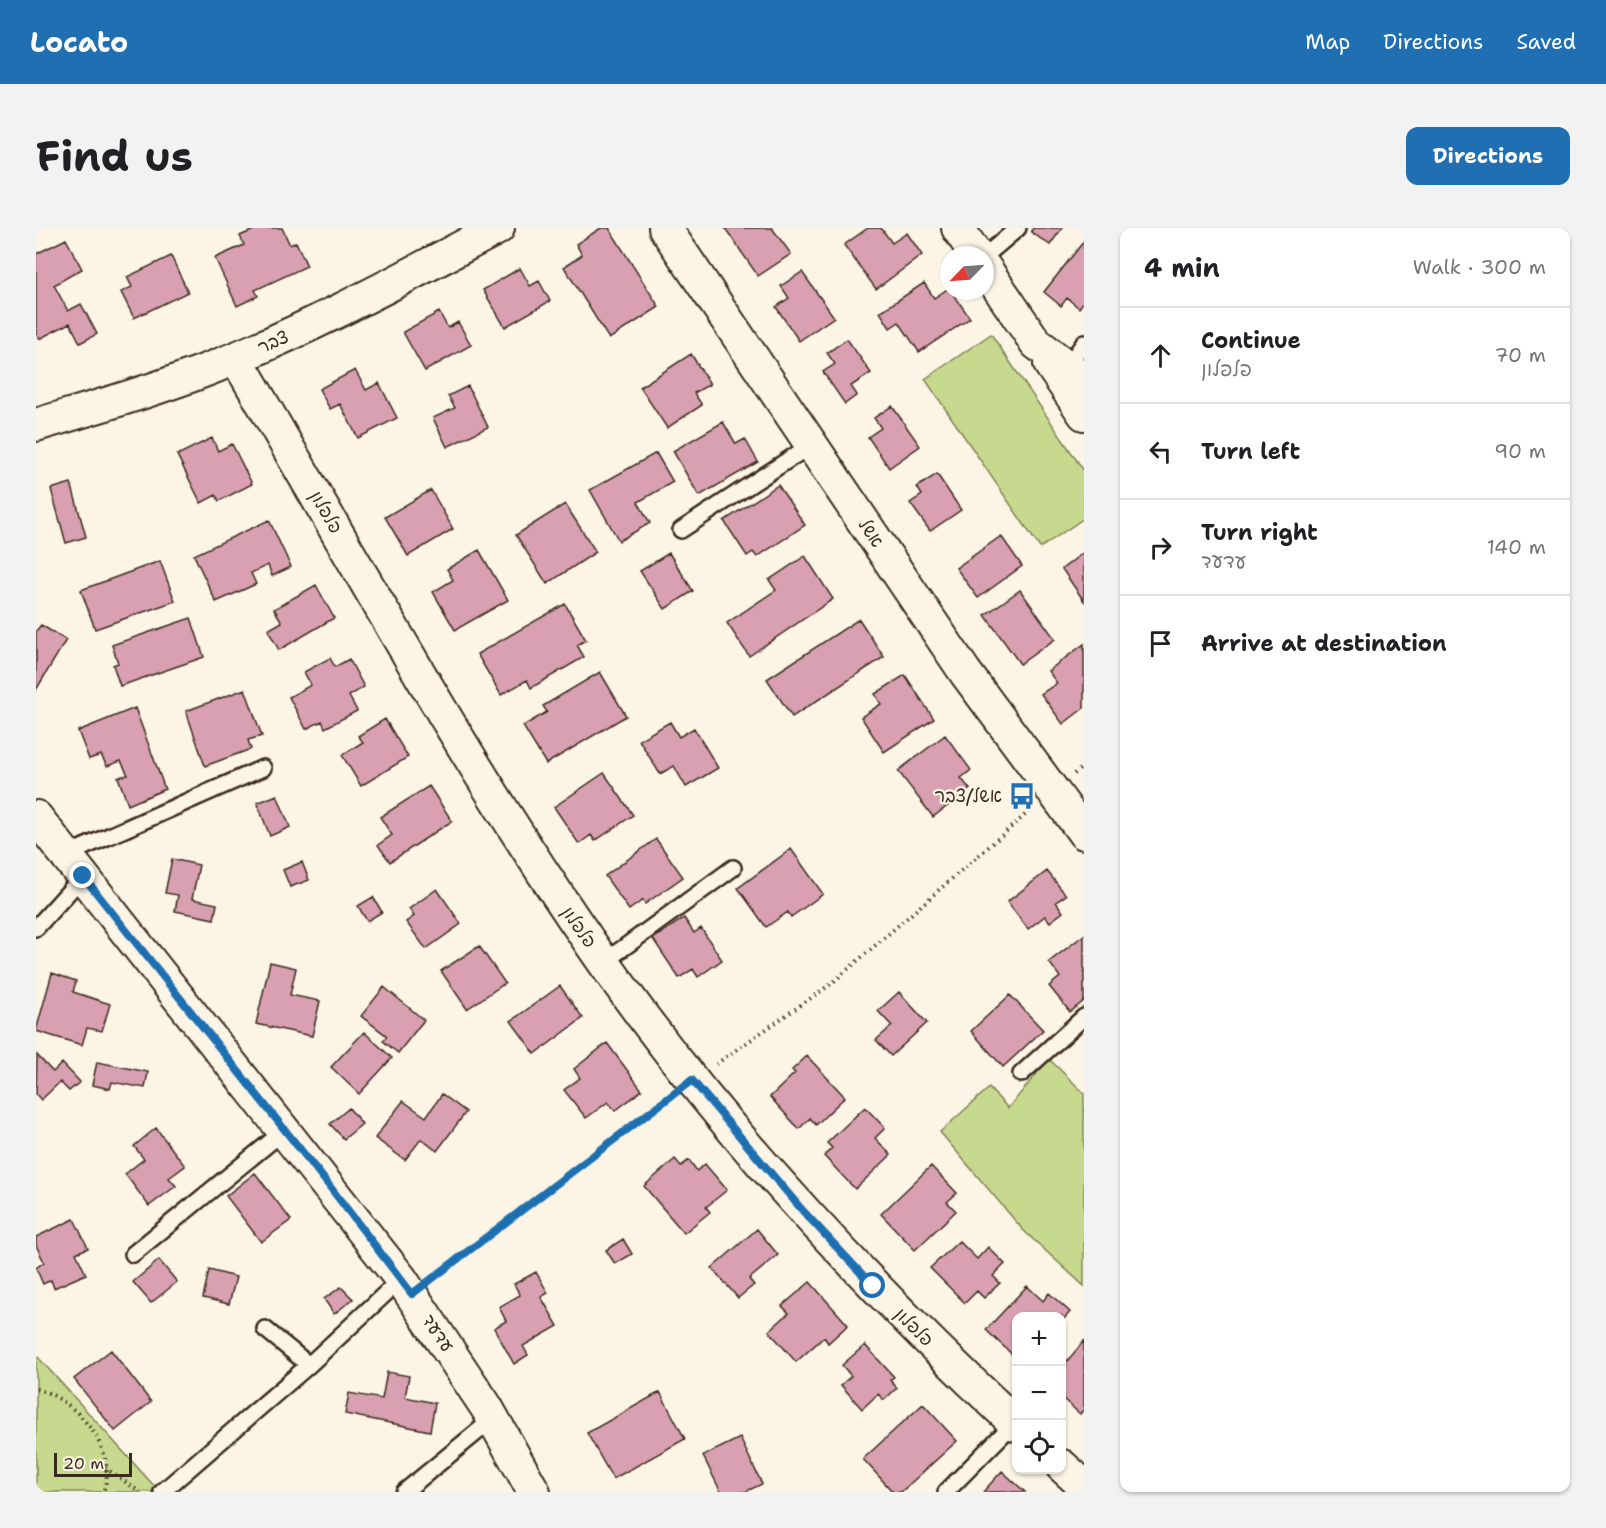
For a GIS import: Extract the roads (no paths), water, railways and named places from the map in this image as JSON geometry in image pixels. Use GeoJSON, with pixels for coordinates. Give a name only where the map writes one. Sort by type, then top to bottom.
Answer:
{"type":"FeatureCollection","features":[{"type":"Feature","properties":{"kind":"street","name":"צבר"},"geometry":{"type":"LineString","coordinates":[[36,425],[136,396],[236,358],[363,299],[498,228]]}},
{"type":"Feature","properties":{"kind":"street","name":"אשל"},"geometry":{"type":"LineString","coordinates":[[664,228],[965,672],[1084,833]]}},
{"type":"Feature","properties":{"kind":"street"},"geometry":{"type":"LineString","coordinates":[[958,228],[970,246]]}},
{"type":"Feature","properties":{"kind":"street"},"geometry":{"type":"LineString","coordinates":[[994,281],[1084,414]]}},
{"type":"Feature","properties":{"kind":"street"},"geometry":{"type":"LineString","coordinates":[[1036,343],[1078,363]]}},
{"type":"Feature","properties":{"kind":"street","name":"פלפלון"},"geometry":{"type":"LineString","coordinates":[[236,358],[481,776],[604,962],[692,1080],[788,1194],[866,1278],[1012,1421]]}},
{"type":"Feature","properties":{"kind":"street","name":"עדעד"},"geometry":{"type":"LineString","coordinates":[[36,817],[285,1130],[406,1287],[493,1419],[534,1492]]}},
{"type":"Feature","properties":{"kind":"street"},"geometry":{"type":"LineString","coordinates":[[1066,1470],[1084,1486]]}},
{"type":"Feature","properties":{"kind":"lane"},"geometry":{"type":"LineString","coordinates":[[994,248],[1018,228]]}},
{"type":"Feature","properties":{"kind":"lane"},"geometry":{"type":"LineString","coordinates":[[681,530],[812,445]]}},
{"type":"Feature","properties":{"kind":"lane"},"geometry":{"type":"LineString","coordinates":[[36,928],[75,865],[263,768]]}},
{"type":"Feature","properties":{"kind":"lane"},"geometry":{"type":"LineString","coordinates":[[604,962],[733,867]]}},
{"type":"Feature","properties":{"kind":"lane"},"geometry":{"type":"LineString","coordinates":[[1021,1074],[1084,1017]]}},
{"type":"Feature","properties":{"kind":"lane"},"geometry":{"type":"LineString","coordinates":[[133,1254],[285,1130]]}},
{"type":"Feature","properties":{"kind":"lane"},"geometry":{"type":"LineString","coordinates":[[162,1492],[309,1365],[406,1287]]}},
{"type":"Feature","properties":{"kind":"lane"},"geometry":{"type":"LineString","coordinates":[[265,1329],[309,1365]]}},
{"type":"Feature","properties":{"kind":"lane"},"geometry":{"type":"LineString","coordinates":[[404,1492],[493,1419]]}},
{"type":"Feature","properties":{"kind":"lane"},"geometry":{"type":"LineString","coordinates":[[946,1492],[1012,1427]]}},
{"type":"Feature","properties":{"kind":"place","name":"אשל/צבר"},"geometry":{"type":"Point","coordinates":[1022,796]}}]}
